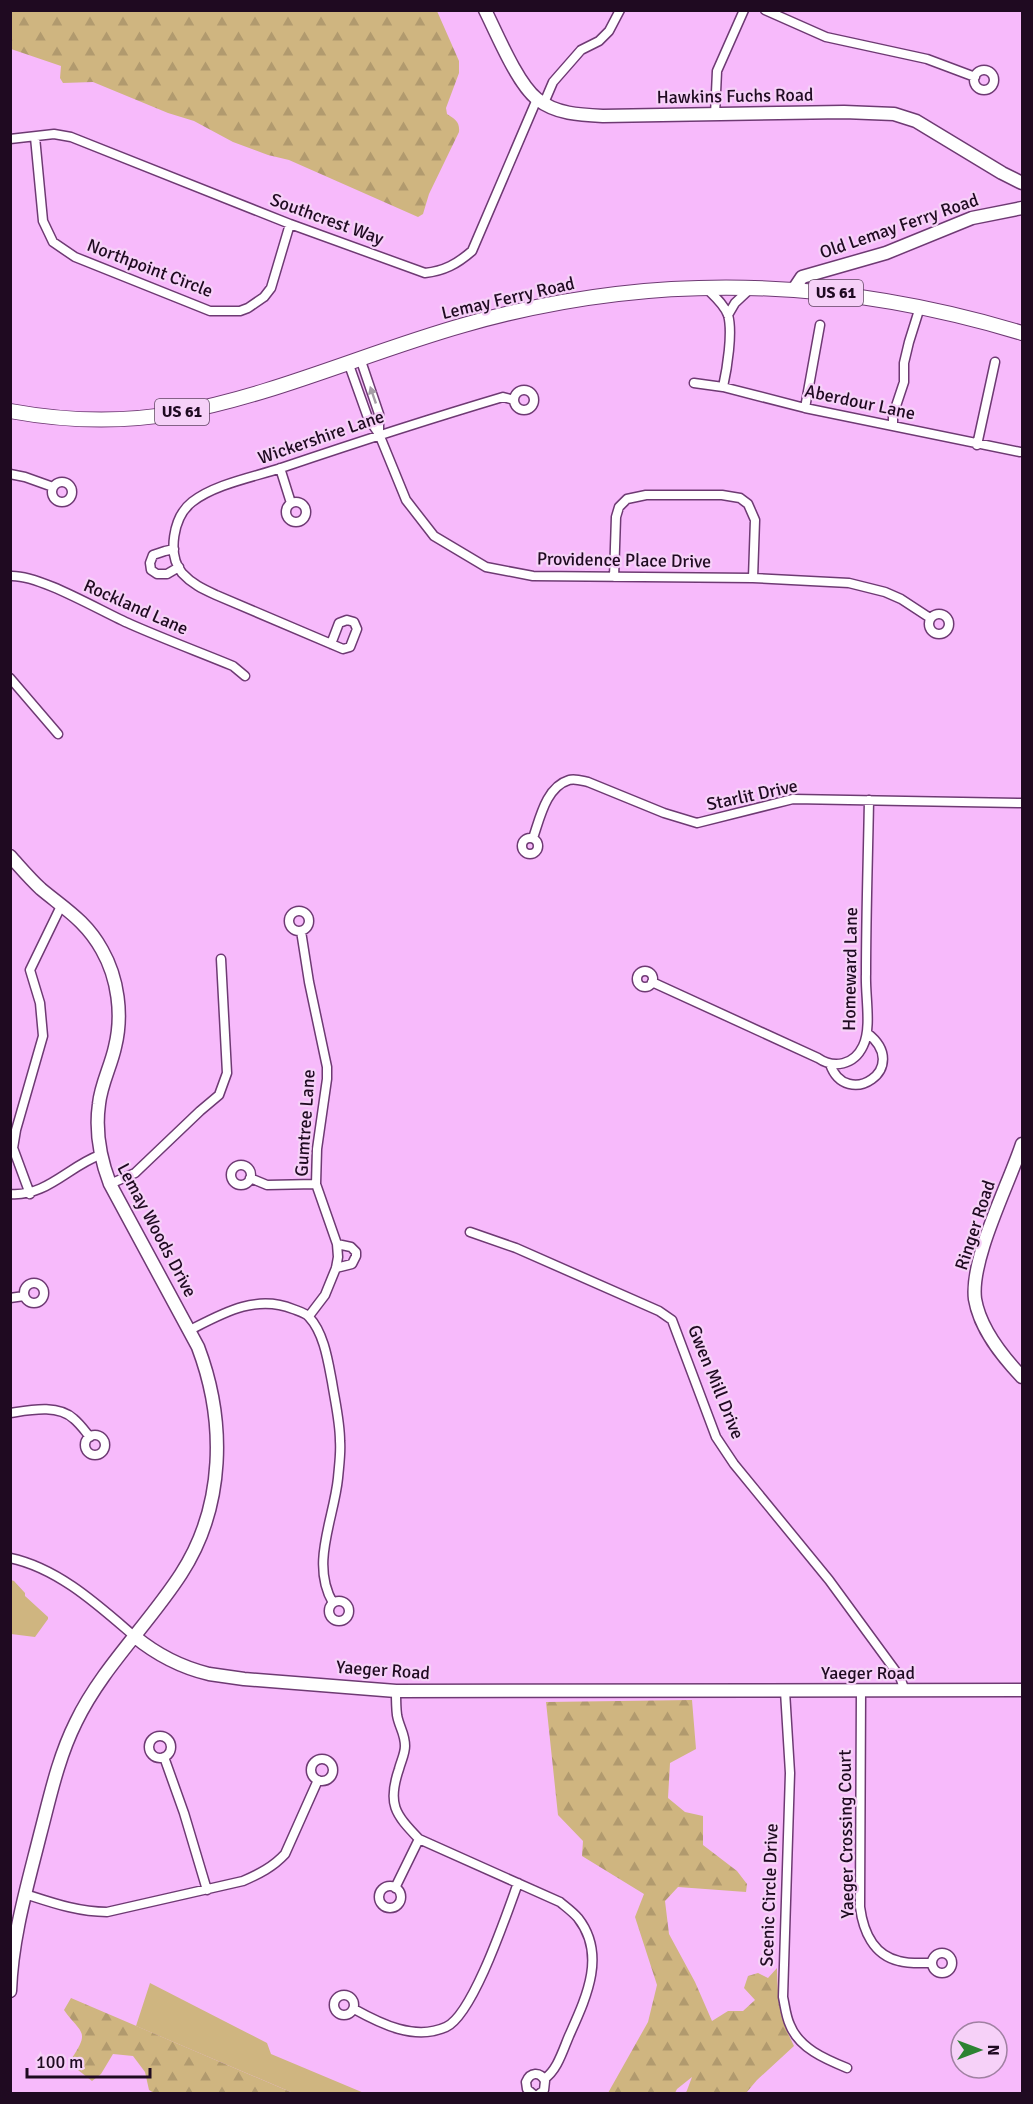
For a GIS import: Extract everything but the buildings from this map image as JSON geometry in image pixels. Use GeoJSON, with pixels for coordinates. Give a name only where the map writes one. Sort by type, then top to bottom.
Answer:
{"type":"FeatureCollection","features":[{"type":"Feature","properties":{"kind":"main road","name":"Lemay Ferry Road"},"geometry":{"type":"LineString","coordinates":[[10,411],[86,419],[153,417],[219,404],[465,324],[549,304],[633,292],[752,287],[794,289],[870,298],[920,307],[1023,333]]}},
{"type":"Feature","properties":{"kind":"street"},"geometry":{"type":"LineString","coordinates":[[485,10],[516,72],[541,101]]}},
{"type":"Feature","properties":{"kind":"street","name":"Southcrest Way"},"geometry":{"type":"LineString","coordinates":[[10,139],[54,134],[71,137],[290,224],[424,273],[440,271],[452,266],[472,251],[541,101],[553,82],[581,50],[600,41],[609,31],[620,10]]}},
{"type":"Feature","properties":{"kind":"street"},"geometry":{"type":"LineString","coordinates":[[715,115],[717,71],[744,10]]}},
{"type":"Feature","properties":{"kind":"street"},"geometry":{"type":"LineString","coordinates":[[765,10],[826,38],[927,59],[975,77]]}},
{"type":"Feature","properties":{"kind":"street","name":"Hawkins Fuchs Road"},"geometry":{"type":"LineString","coordinates":[[541,101],[558,110],[585,115],[844,112],[894,114],[916,121],[1002,173],[1023,183]]}},
{"type":"Feature","properties":{"kind":"street","name":"Northpoint Circle"},"geometry":{"type":"LineString","coordinates":[[35,137],[43,221],[53,242],[75,257],[210,311],[240,311],[264,297],[271,288],[290,224]]}},
{"type":"Feature","properties":{"kind":"street","name":"Old Lemay Ferry Road"},"geometry":{"type":"LineString","coordinates":[[794,289],[802,276],[886,253],[972,218],[1023,208]]}},
{"type":"Feature","properties":{"kind":"street"},"geometry":{"type":"LineString","coordinates":[[728,315],[735,303],[752,287]]}},
{"type":"Feature","properties":{"kind":"street"},"geometry":{"type":"LineString","coordinates":[[706,288],[728,315],[729,355],[723,387]]}},
{"type":"Feature","properties":{"kind":"street"},"geometry":{"type":"LineString","coordinates":[[892,425],[904,382],[907,353],[920,307]]}},
{"type":"Feature","properties":{"kind":"street"},"geometry":{"type":"LineString","coordinates":[[805,408],[820,325]]}},
{"type":"Feature","properties":{"kind":"street","name":"Providence Place Drive"},"geometry":{"type":"LineString","coordinates":[[354,360],[369,418],[379,434],[406,500],[434,536],[486,567],[534,576],[753,578],[849,583],[869,586],[901,599],[930,618]]}},
{"type":"Feature","properties":{"kind":"street"},"geometry":{"type":"LineString","coordinates":[[977,445],[996,362]]}},
{"type":"Feature","properties":{"kind":"street","name":"Aberdour Lane"},"geometry":{"type":"LineString","coordinates":[[694,383],[723,387],[805,408],[1020,452]]}},
{"type":"Feature","properties":{"kind":"street","name":"Wickershire Lane"},"geometry":{"type":"LineString","coordinates":[[331,644],[196,586],[181,571],[174,549],[174,537],[179,517],[192,502],[221,487],[379,434],[503,397],[513,400]]}},
{"type":"Feature","properties":{"kind":"street"},"geometry":{"type":"LineString","coordinates":[[280,468],[291,503]]}},
{"type":"Feature","properties":{"kind":"street"},"geometry":{"type":"LineString","coordinates":[[10,474],[53,487]]}},
{"type":"Feature","properties":{"kind":"street"},"geometry":{"type":"LineString","coordinates":[[614,577],[616,517],[619,507],[627,499],[646,495],[722,495],[740,498],[747,504],[755,520],[753,578]]}},
{"type":"Feature","properties":{"kind":"street"},"geometry":{"type":"LineString","coordinates":[[174,549],[153,555],[150,563],[151,570],[158,574],[167,574],[179,567]]}},
{"type":"Feature","properties":{"kind":"street","name":"Rockland Lane"},"geometry":{"type":"LineString","coordinates":[[10,576],[26,577],[128,623],[233,666],[245,676]]}},
{"type":"Feature","properties":{"kind":"street"},"geometry":{"type":"LineString","coordinates":[[10,678],[58,734]]}},
{"type":"Feature","properties":{"kind":"street","name":"Starlit Drive"},"geometry":{"type":"LineString","coordinates":[[532,838],[548,797],[568,780],[588,782],[664,813],[697,823],[793,799],[1023,803]]}},
{"type":"Feature","properties":{"kind":"street","name":"Homeward Lane"},"geometry":{"type":"LineString","coordinates":[[830,1064],[844,1064],[851,1060],[863,1047],[867,1033],[869,800]]}},
{"type":"Feature","properties":{"kind":"street","name":"Lemay Woods Drive"},"geometry":{"type":"LineString","coordinates":[[10,856],[30,879],[85,925],[103,951],[114,981],[118,1030],[99,1101],[100,1155],[110,1184],[190,1330],[206,1367],[215,1408],[218,1449],[212,1496],[201,1535],[191,1557],[172,1587],[135,1636]]}},
{"type":"Feature","properties":{"kind":"street"},"geometry":{"type":"LineString","coordinates":[[30,1194],[14,1148],[16,1130],[43,1036],[40,1003],[30,970],[62,904]]}},
{"type":"Feature","properties":{"kind":"street","name":"Gumtree Lane"},"geometry":{"type":"LineString","coordinates":[[301,931],[327,1067],[317,1149],[316,1184],[337,1244],[336,1268],[325,1295],[309,1316]]}},
{"type":"Feature","properties":{"kind":"street"},"geometry":{"type":"LineString","coordinates":[[110,1184],[135,1173],[219,1095],[227,1073],[221,959]]}},
{"type":"Feature","properties":{"kind":"street"},"geometry":{"type":"LineString","coordinates":[[652,982],[830,1064],[834,1076],[850,1084],[862,1085],[870,1082],[882,1066],[884,1057],[876,1039],[867,1033]]}},
{"type":"Feature","properties":{"kind":"street","name":"Ringer Road"},"geometry":{"type":"LineString","coordinates":[[1023,1144],[987,1237],[977,1268],[975,1290],[983,1324],[1006,1360],[1023,1377]]}},
{"type":"Feature","properties":{"kind":"street"},"geometry":{"type":"LineString","coordinates":[[10,1194],[30,1194],[42,1189],[89,1159],[100,1155]]}},
{"type":"Feature","properties":{"kind":"street"},"geometry":{"type":"LineString","coordinates":[[250,1178],[267,1185],[316,1184]]}},
{"type":"Feature","properties":{"kind":"street","name":"Gwen Mill Drive"},"geometry":{"type":"LineString","coordinates":[[470,1232],[533,1256],[659,1311],[672,1320],[716,1437],[734,1464],[829,1580],[900,1677],[905,1691]]}},
{"type":"Feature","properties":{"kind":"street","name":"Gumtree Lane"},"geometry":{"type":"LineString","coordinates":[[336,1268],[352,1264],[356,1256],[356,1252],[351,1247],[337,1244]]}},
{"type":"Feature","properties":{"kind":"street"},"geometry":{"type":"LineString","coordinates":[[10,1298],[24,1296]]}},
{"type":"Feature","properties":{"kind":"street"},"geometry":{"type":"LineString","coordinates":[[190,1330],[223,1313],[265,1302],[275,1303],[309,1316],[319,1333],[328,1362],[340,1441],[337,1481],[322,1572],[326,1591],[333,1603]]}},
{"type":"Feature","properties":{"kind":"street"},"geometry":{"type":"LineString","coordinates":[[10,1413],[40,1410],[64,1412],[73,1418],[90,1437]]}},
{"type":"Feature","properties":{"kind":"street"},"geometry":{"type":"LineString","coordinates":[[10,1558],[28,1562],[53,1574],[135,1636],[92,1694],[69,1737],[54,1785],[14,1939],[10,1991]]}},
{"type":"Feature","properties":{"kind":"street","name":"Yaeger Road"},"geometry":{"type":"LineString","coordinates":[[135,1636],[164,1658],[192,1670],[209,1674],[244,1679],[396,1691],[1023,1690]]}},
{"type":"Feature","properties":{"kind":"street"},"geometry":{"type":"LineString","coordinates":[[396,1691],[398,1717],[405,1734],[405,1752],[394,1789],[394,1804],[396,1813],[403,1823],[419,1839],[560,1902],[577,1916],[588,1937],[594,1962],[589,1989],[560,2058],[550,2076],[544,2079]]}},
{"type":"Feature","properties":{"kind":"street","name":"Scenic Circle Drive"},"geometry":{"type":"LineString","coordinates":[[785,1691],[790,1773],[783,1997],[790,2025],[798,2041],[827,2060],[847,2068]]}},
{"type":"Feature","properties":{"kind":"street","name":"Yaeger Crossing Court"},"geometry":{"type":"LineString","coordinates":[[861,1691],[861,1919],[876,1949],[886,1956],[898,1961],[932,1963]]}},
{"type":"Feature","properties":{"kind":"street"},"geometry":{"type":"LineString","coordinates":[[164,1757],[184,1812],[207,1890]]}},
{"type":"Feature","properties":{"kind":"street"},"geometry":{"type":"LineString","coordinates":[[25,1894],[64,1908],[107,1912],[243,1881],[276,1864],[285,1854],[318,1780]]}},
{"type":"Feature","properties":{"kind":"street"},"geometry":{"type":"LineString","coordinates":[[395,1888],[419,1839]]}},
{"type":"Feature","properties":{"kind":"street"},"geometry":{"type":"LineString","coordinates":[[354,2009],[403,2031],[436,2030],[453,2023],[469,2001],[518,1883]]}},
{"type":"Feature","properties":{"kind":"street"},"geometry":{"type":"LineString","coordinates":[[533,2094],[526,2086],[529,2076],[538,2074],[544,2079],[545,2087],[539,2094]]}},
{"type":"Feature","properties":{"kind":"green space"},"geometry":{"type":"Polygon","coordinates":[[[11,10],[437,11],[459,61],[459,73],[446,108],[447,114],[458,123],[459,132],[429,194],[423,214],[418,217],[289,160],[233,142],[194,121],[168,113],[93,82],[63,83],[60,78],[61,66],[11,49],[11,10]]]}},
{"type":"Feature","properties":{"kind":"green space"},"geometry":{"type":"Polygon","coordinates":[[[11,1580],[48,1617],[35,1637],[11,1634],[11,1580]]]}},
{"type":"Feature","properties":{"kind":"green space"},"geometry":{"type":"Polygon","coordinates":[[[692,1700],[696,1749],[670,1763],[668,1798],[685,1812],[703,1816],[703,1845],[737,1871],[747,1884],[746,1892],[678,1887],[665,1901],[669,1934],[695,1982],[712,2021],[728,2011],[743,2011],[755,2000],[744,1988],[748,1976],[758,1973],[768,1978],[777,1968],[780,2008],[794,2046],[746,2093],[686,2093],[692,2077],[675,2093],[608,2093],[648,2022],[657,1985],[635,1917],[644,1894],[582,1856],[583,1841],[558,1815],[546,1702],[692,1700]]]}},
{"type":"Feature","properties":{"kind":"green space"},"geometry":{"type":"Polygon","coordinates":[[[150,1983],[267,2043],[271,2054],[364,2093],[293,2093],[136,2026],[150,1983]]]}},
{"type":"Feature","properties":{"kind":"green space"},"geometry":{"type":"Polygon","coordinates":[[[71,1998],[293,2093],[154,2093],[149,2090],[145,2072],[133,2056],[113,2054],[101,2074],[92,2081],[78,2070],[72,2058],[82,2037],[79,2028],[64,2010],[71,1998]]]}}]}
